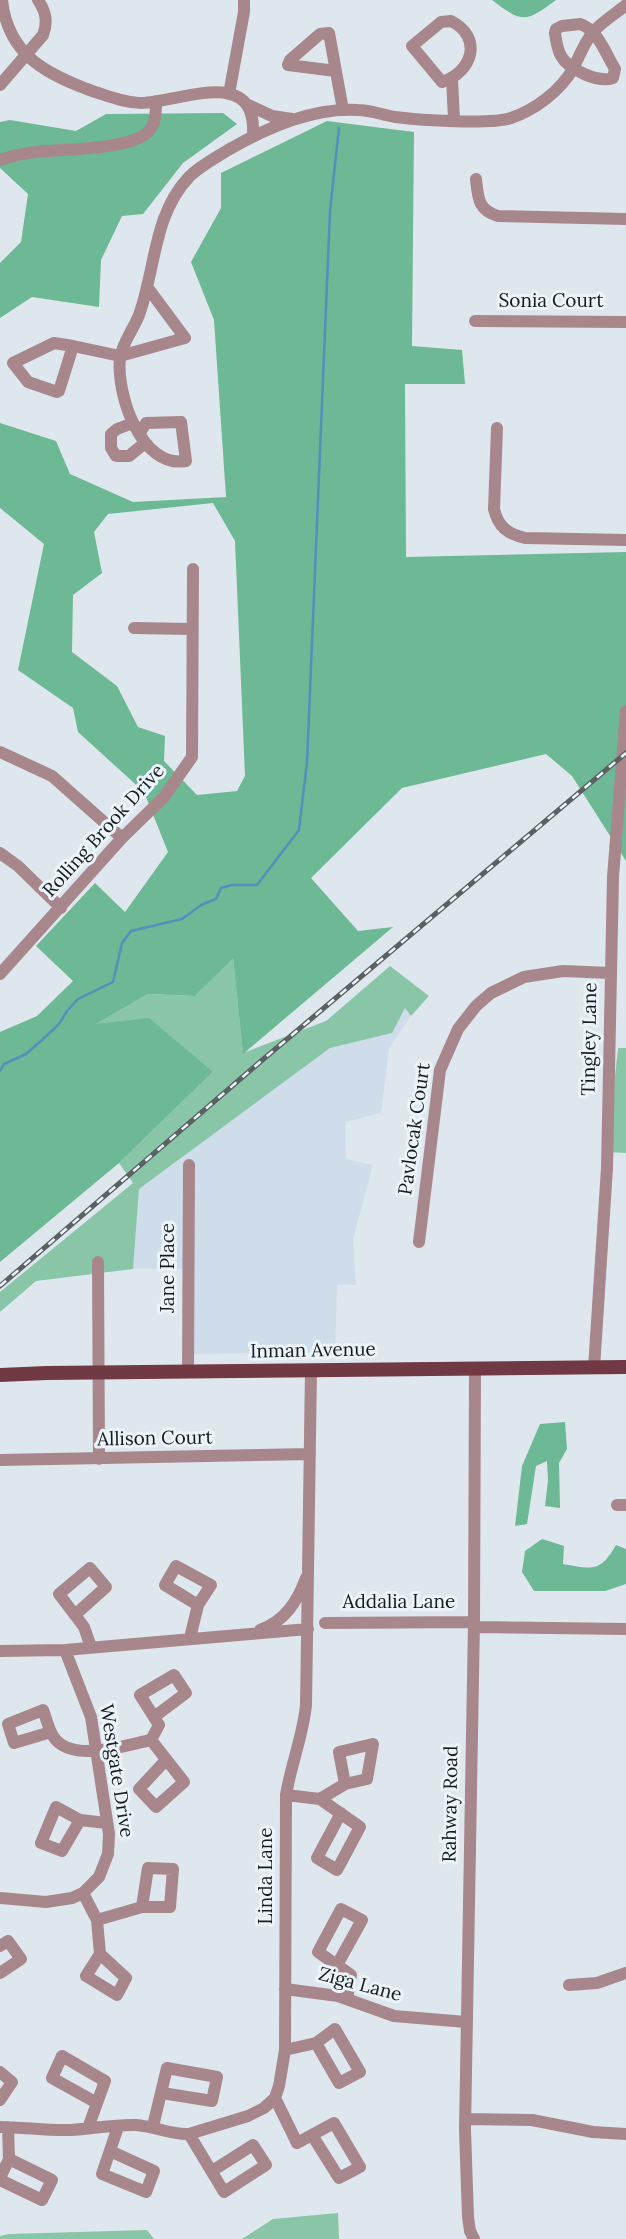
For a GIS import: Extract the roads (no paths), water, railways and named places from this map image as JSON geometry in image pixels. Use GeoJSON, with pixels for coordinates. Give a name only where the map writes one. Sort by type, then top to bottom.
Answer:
{"type":"FeatureCollection","features":[{"type":"Feature","properties":{"kind":"main road","name":"Inman Avenue"},"geometry":{"type":"LineString","coordinates":[[0,1375],[626,1367]]}},
{"type":"Feature","properties":{"kind":"street"},"geometry":{"type":"LineString","coordinates":[[2,0],[8,25],[25,53],[37,66],[81,86],[118,100],[140,103],[206,92],[229,94],[271,116],[297,119]]}},
{"type":"Feature","properties":{"kind":"street"},"geometry":{"type":"LineString","coordinates":[[0,85],[25,53],[37,44],[46,25],[43,7],[38,0]]}},
{"type":"Feature","properties":{"kind":"street"},"geometry":{"type":"LineString","coordinates":[[229,94],[244,0]]}},
{"type":"Feature","properties":{"kind":"street"},"geometry":{"type":"LineString","coordinates":[[140,433],[126,404],[120,356],[139,316],[148,288],[161,221],[171,201],[188,178],[206,162],[253,135],[297,119],[343,110],[368,111],[406,118],[511,118],[555,91],[573,68],[593,33],[623,11]]}},
{"type":"Feature","properties":{"kind":"street"},"geometry":{"type":"LineString","coordinates":[[452,79],[442,82],[412,46],[441,22],[451,21],[460,26],[468,36],[471,47],[470,59],[452,79],[453,119]]}},
{"type":"Feature","properties":{"kind":"street"},"geometry":{"type":"LineString","coordinates":[[580,24],[589,27],[593,33],[615,69],[615,76],[610,80],[573,68],[559,51],[556,29],[580,24]]}},
{"type":"Feature","properties":{"kind":"street"},"geometry":{"type":"LineString","coordinates":[[336,71],[343,110]]}},
{"type":"Feature","properties":{"kind":"street"},"geometry":{"type":"LineString","coordinates":[[0,160],[37,152],[94,148],[136,139],[150,130],[155,117],[156,101]]}},
{"type":"Feature","properties":{"kind":"street"},"geometry":{"type":"LineString","coordinates":[[246,104],[253,119],[253,135]]}},
{"type":"Feature","properties":{"kind":"street"},"geometry":{"type":"LineString","coordinates":[[476,179],[481,208],[498,216],[626,219]]}},
{"type":"Feature","properties":{"kind":"street"},"geometry":{"type":"LineString","coordinates":[[73,346],[57,392],[28,382],[13,363],[54,343],[73,346],[120,356],[185,338],[148,288]]}},
{"type":"Feature","properties":{"kind":"street","name":"Sonia Court"},"geometry":{"type":"LineString","coordinates":[[475,321],[626,322]]}},
{"type":"Feature","properties":{"kind":"street"},"geometry":{"type":"LineString","coordinates":[[497,428],[494,509],[496,520],[502,527],[512,535],[525,538],[626,540]]}},
{"type":"Feature","properties":{"kind":"street","name":"Rolling Brook Drive"},"geometry":{"type":"LineString","coordinates":[[0,974],[122,838],[163,797],[192,757],[193,569]]}},
{"type":"Feature","properties":{"kind":"street"},"geometry":{"type":"LineString","coordinates":[[134,628],[192,629]]}},
{"type":"Feature","properties":{"kind":"street","name":"Tingley Lane"},"geometry":{"type":"LineString","coordinates":[[594,1368],[607,1168],[613,877],[626,711]]}},
{"type":"Feature","properties":{"kind":"street"},"geometry":{"type":"LineString","coordinates":[[0,752],[52,776],[122,838]]}},
{"type":"Feature","properties":{"kind":"street"},"geometry":{"type":"LineString","coordinates":[[0,853],[18,866],[61,908]]}},
{"type":"Feature","properties":{"kind":"street","name":"Pavlocak Court"},"geometry":{"type":"LineString","coordinates":[[419,1242],[440,1070],[458,1029],[476,1006],[491,993],[524,977],[563,971],[610,972]]}},
{"type":"Feature","properties":{"kind":"street","name":"Jane Place"},"geometry":{"type":"LineString","coordinates":[[188,1372],[189,1165]]}},
{"type":"Feature","properties":{"kind":"street"},"geometry":{"type":"LineString","coordinates":[[98,1262],[99,1459]]}},
{"type":"Feature","properties":{"kind":"street","name":"Rahway Road"},"geometry":{"type":"LineString","coordinates":[[474,2239],[468,2217],[465,2119],[474,1624],[475,1369]]}},
{"type":"Feature","properties":{"kind":"street","name":"Linda Lane"},"geometry":{"type":"LineString","coordinates":[[275,2098],[285,2050],[286,1795],[290,1767],[304,1729],[311,1370]]}},
{"type":"Feature","properties":{"kind":"street","name":"Allison Court"},"geometry":{"type":"LineString","coordinates":[[0,1460],[310,1454]]}},
{"type":"Feature","properties":{"kind":"street"},"geometry":{"type":"LineString","coordinates":[[232,1634],[263,1629],[282,1617],[299,1596],[309,1567]]}},
{"type":"Feature","properties":{"kind":"street"},"geometry":{"type":"LineString","coordinates":[[190,1638],[198,1605]]}},
{"type":"Feature","properties":{"kind":"street"},"geometry":{"type":"LineString","coordinates":[[76,1614],[85,1628],[91,1647]]}},
{"type":"Feature","properties":{"kind":"street","name":"Addalia Lane"},"geometry":{"type":"LineString","coordinates":[[325,1623],[626,1629]]}},
{"type":"Feature","properties":{"kind":"street"},"geometry":{"type":"LineString","coordinates":[[0,1651],[65,1650],[308,1629]]}},
{"type":"Feature","properties":{"kind":"street","name":"Westgate Drive"},"geometry":{"type":"LineString","coordinates":[[65,1650],[92,1717],[109,1842],[106,1863],[99,1877],[83,1893]]}},
{"type":"Feature","properties":{"kind":"street"},"geometry":{"type":"LineString","coordinates":[[51,1732],[64,1748],[95,1752],[151,1740],[159,1725],[154,1717]]}},
{"type":"Feature","properties":{"kind":"street"},"geometry":{"type":"LineString","coordinates":[[151,1740],[166,1760]]}},
{"type":"Feature","properties":{"kind":"street"},"geometry":{"type":"LineString","coordinates":[[320,1799],[345,1784]]}},
{"type":"Feature","properties":{"kind":"street"},"geometry":{"type":"LineString","coordinates":[[286,1795],[320,1799],[341,1813]]}},
{"type":"Feature","properties":{"kind":"street"},"geometry":{"type":"LineString","coordinates":[[80,1820],[106,1823]]}},
{"type":"Feature","properties":{"kind":"street"},"geometry":{"type":"LineString","coordinates":[[0,1898],[46,1902],[60,1901],[83,1893],[97,1920],[100,1954]]}},
{"type":"Feature","properties":{"kind":"street"},"geometry":{"type":"LineString","coordinates":[[97,1920],[142,1907]]}},
{"type":"Feature","properties":{"kind":"street"},"geometry":{"type":"LineString","coordinates":[[0,1946],[8,1941],[21,1959],[0,1973]]}},
{"type":"Feature","properties":{"kind":"street"},"geometry":{"type":"LineString","coordinates":[[337,1965],[351,1975],[347,2000]]}},
{"type":"Feature","properties":{"kind":"street"},"geometry":{"type":"LineString","coordinates":[[569,1986],[597,1983],[626,1973]]}},
{"type":"Feature","properties":{"kind":"street","name":"Ziga Lane"},"geometry":{"type":"LineString","coordinates":[[285,1989],[327,1994],[394,2016],[466,2022]]}},
{"type":"Feature","properties":{"kind":"street"},"geometry":{"type":"LineString","coordinates":[[285,2050],[316,2043]]}},
{"type":"Feature","properties":{"kind":"street"},"geometry":{"type":"LineString","coordinates":[[0,2072],[12,2082],[0,2099]]}},
{"type":"Feature","properties":{"kind":"street"},"geometry":{"type":"LineString","coordinates":[[153,2126],[162,2093]]}},
{"type":"Feature","properties":{"kind":"street"},"geometry":{"type":"LineString","coordinates":[[9,2159],[52,2180],[42,2200],[0,2179],[9,2159],[4,2127],[68,2130],[153,2126],[189,2134],[248,2116],[264,2108],[275,2098],[297,2143],[312,2135]]}},
{"type":"Feature","properties":{"kind":"street"},"geometry":{"type":"LineString","coordinates":[[88,2129],[97,2103]]}},
{"type":"Feature","properties":{"kind":"street"},"geometry":{"type":"LineString","coordinates":[[465,2119],[532,2120],[593,2133],[626,2134]]}},
{"type":"Feature","properties":{"kind":"street"},"geometry":{"type":"LineString","coordinates":[[110,2151],[118,2127]]}},
{"type":"Feature","properties":{"kind":"street"},"geometry":{"type":"LineString","coordinates":[[189,2134],[212,2171]]}},
{"type":"Feature","properties":{"kind":"waterway"},"geometry":{"type":"LineString","coordinates":[[0,1071],[4,1064],[26,1054],[42,1040],[59,1024],[78,999],[113,982],[122,943],[131,931],[182,919],[201,905],[216,899],[221,888],[257,885],[299,830],[307,762],[330,211],[339,128]]}},
{"type":"Feature","properties":{"kind":"railway"},"geometry":{"type":"LineString","coordinates":[[0,1286],[626,753]]}}]}
